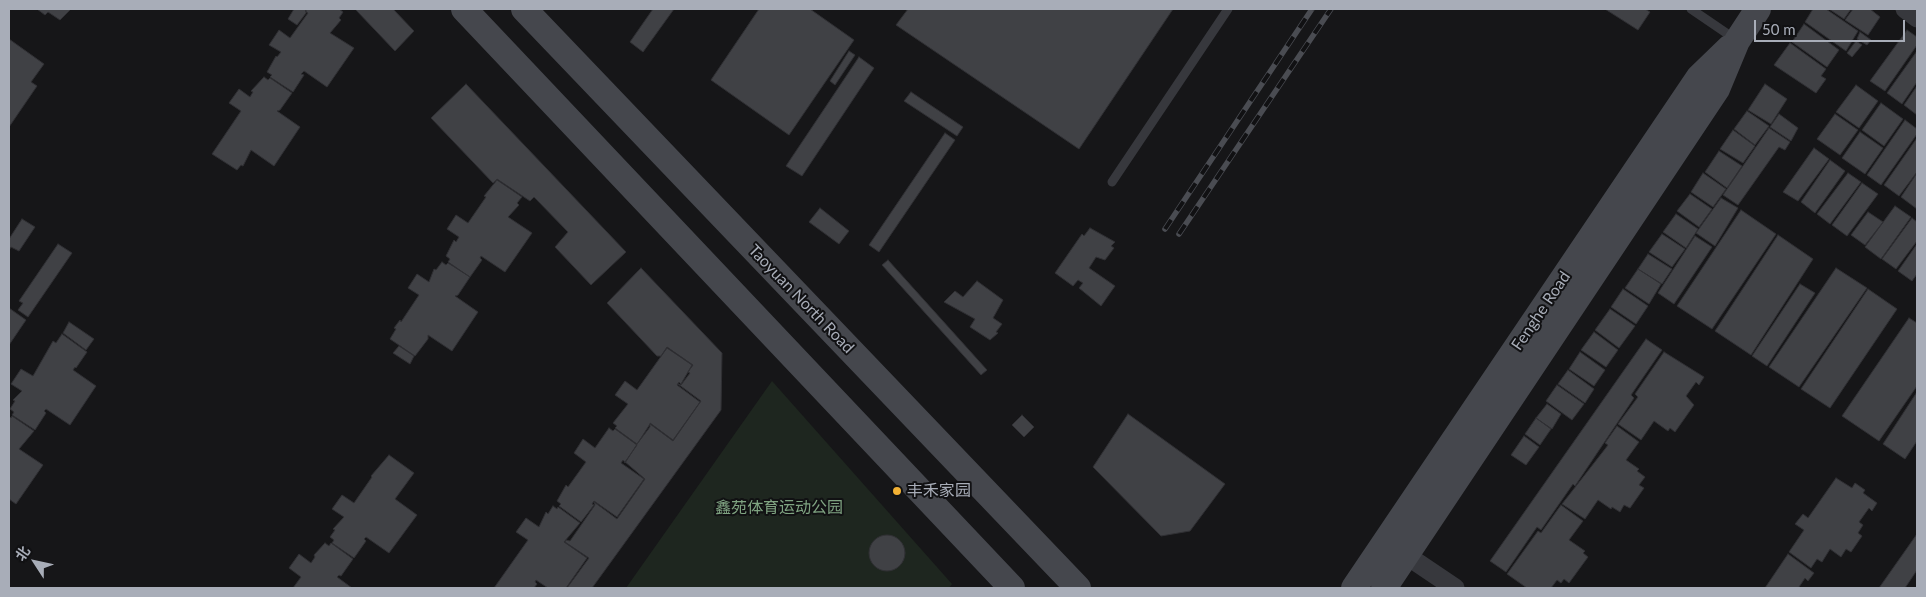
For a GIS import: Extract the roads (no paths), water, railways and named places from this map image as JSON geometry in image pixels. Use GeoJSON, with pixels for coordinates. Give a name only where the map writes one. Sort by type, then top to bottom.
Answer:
{"type":"FeatureCollection","features":[{"type":"Feature","properties":{"kind":"main road"},"geometry":{"type":"LineString","coordinates":[[464,9],[1012,588]]}},
{"type":"Feature","properties":{"kind":"main road","name":"Taoyuan North Road"},"geometry":{"type":"LineString","coordinates":[[524,9],[1078,588]]}},
{"type":"Feature","properties":{"kind":"main road","name":"Fenghe Road"},"geometry":{"type":"LineString","coordinates":[[1384,588],[1717,89],[1737,41],[1758,9]]}},
{"type":"Feature","properties":{"kind":"main road","name":"Fenghe Road"},"geometry":{"type":"LineString","coordinates":[[1354,588],[1699,77],[1737,41]]}},
{"type":"Feature","properties":{"kind":"street"},"geometry":{"type":"LineString","coordinates":[[1905,9],[1917,18]]}},
{"type":"Feature","properties":{"kind":"street"},"geometry":{"type":"LineString","coordinates":[[1406,555],[1454,588]]}},
{"type":"Feature","properties":{"kind":"lane"},"geometry":{"type":"LineString","coordinates":[[1112,182],[1228,9]]}},
{"type":"Feature","properties":{"kind":"lane"},"geometry":{"type":"LineString","coordinates":[[1691,9],[1737,41]]}},
{"type":"Feature","properties":{"kind":"railway"},"geometry":{"type":"LineString","coordinates":[[1165,229],[1312,9]]}},
{"type":"Feature","properties":{"kind":"railway"},"geometry":{"type":"LineString","coordinates":[[1179,234],[1331,9]]}},
{"type":"Feature","properties":{"kind":"place","name":"丰禾家园"},"geometry":{"type":"Point","coordinates":[897,491]}},
{"type":"Feature","properties":{"kind":"park label","name":"鑫苑体育运动公园"},"geometry":{"type":"Point","coordinates":[779,508]}}]}
